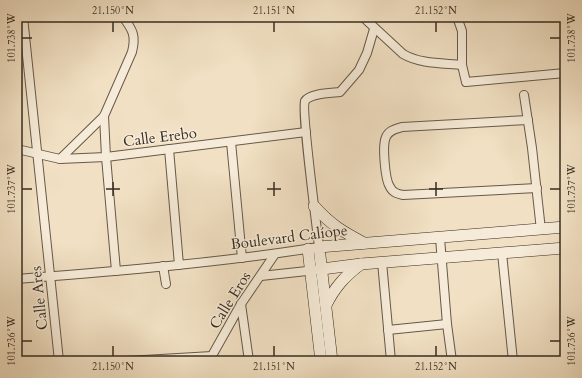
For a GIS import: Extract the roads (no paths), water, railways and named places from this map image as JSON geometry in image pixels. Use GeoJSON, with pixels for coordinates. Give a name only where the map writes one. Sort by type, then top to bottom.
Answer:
{"type":"FeatureCollection","features":[{"type":"Feature","properties":{"kind":"street","name":"Calle Ares"},"geometry":{"type":"LineString","coordinates":[[23,17],[59,361]]}},
{"type":"Feature","properties":{"kind":"street"},"geometry":{"type":"LineString","coordinates":[[60,159],[104,116],[132,52],[134,43],[134,35],[130,26],[123,17]]}},
{"type":"Feature","properties":{"kind":"street"},"geometry":{"type":"LineString","coordinates":[[363,17],[403,54],[411,58],[419,61],[462,66]]}},
{"type":"Feature","properties":{"kind":"street"},"geometry":{"type":"LineString","coordinates":[[457,17],[462,30],[462,66],[466,82],[565,73]]}},
{"type":"Feature","properties":{"kind":"street"},"geometry":{"type":"LineString","coordinates":[[321,361],[316,269],[313,248],[314,206],[304,107],[305,101],[308,97],[340,92],[359,70],[367,53],[374,28]]}},
{"type":"Feature","properties":{"kind":"street"},"geometry":{"type":"LineString","coordinates":[[524,95],[537,188],[541,230]]}},
{"type":"Feature","properties":{"kind":"street"},"geometry":{"type":"LineString","coordinates":[[104,116],[116,271]]}},
{"type":"Feature","properties":{"kind":"street"},"geometry":{"type":"LineString","coordinates":[[528,120],[402,127],[393,130],[387,136],[384,145],[387,181],[390,188],[396,193],[403,195],[537,188]]}},
{"type":"Feature","properties":{"kind":"street","name":"Calle Erebo"},"geometry":{"type":"LineString","coordinates":[[17,150],[60,159],[106,157],[306,132]]}},
{"type":"Feature","properties":{"kind":"street"},"geometry":{"type":"LineString","coordinates":[[231,142],[242,258]]}},
{"type":"Feature","properties":{"kind":"street"},"geometry":{"type":"LineString","coordinates":[[169,149],[179,265]]}},
{"type":"Feature","properties":{"kind":"street"},"geometry":{"type":"LineString","coordinates":[[314,206],[335,226],[365,243]]}},
{"type":"Feature","properties":{"kind":"street","name":"Boulevard Calíope"},"geometry":{"type":"LineString","coordinates":[[17,279],[179,265],[365,243],[565,227]]}},
{"type":"Feature","properties":{"kind":"street"},"geometry":{"type":"LineString","coordinates":[[440,238],[447,324],[452,361]]}},
{"type":"Feature","properties":{"kind":"street"},"geometry":{"type":"LineString","coordinates":[[261,276],[361,264],[442,257],[565,251]]}},
{"type":"Feature","properties":{"kind":"street"},"geometry":{"type":"LineString","coordinates":[[502,253],[514,361]]}},
{"type":"Feature","properties":{"kind":"street","name":"Calle Eros"},"geometry":{"type":"LineString","coordinates":[[210,358],[241,304],[275,254]]}},
{"type":"Feature","properties":{"kind":"street"},"geometry":{"type":"LineString","coordinates":[[382,262],[391,361]]}},
{"type":"Feature","properties":{"kind":"street"},"geometry":{"type":"LineString","coordinates":[[326,306],[340,282],[347,274],[361,264]]}},
{"type":"Feature","properties":{"kind":"street"},"geometry":{"type":"LineString","coordinates":[[163,266],[166,284]]}},
{"type":"Feature","properties":{"kind":"street"},"geometry":{"type":"LineString","coordinates":[[316,269],[326,306],[332,361]]}},
{"type":"Feature","properties":{"kind":"street"},"geometry":{"type":"LineString","coordinates":[[241,304],[248,361]]}},
{"type":"Feature","properties":{"kind":"street"},"geometry":{"type":"LineString","coordinates":[[388,330],[447,324]]}},
{"type":"Feature","properties":{"kind":"street"},"geometry":{"type":"LineString","coordinates":[[127,361],[210,358]]}}]}
